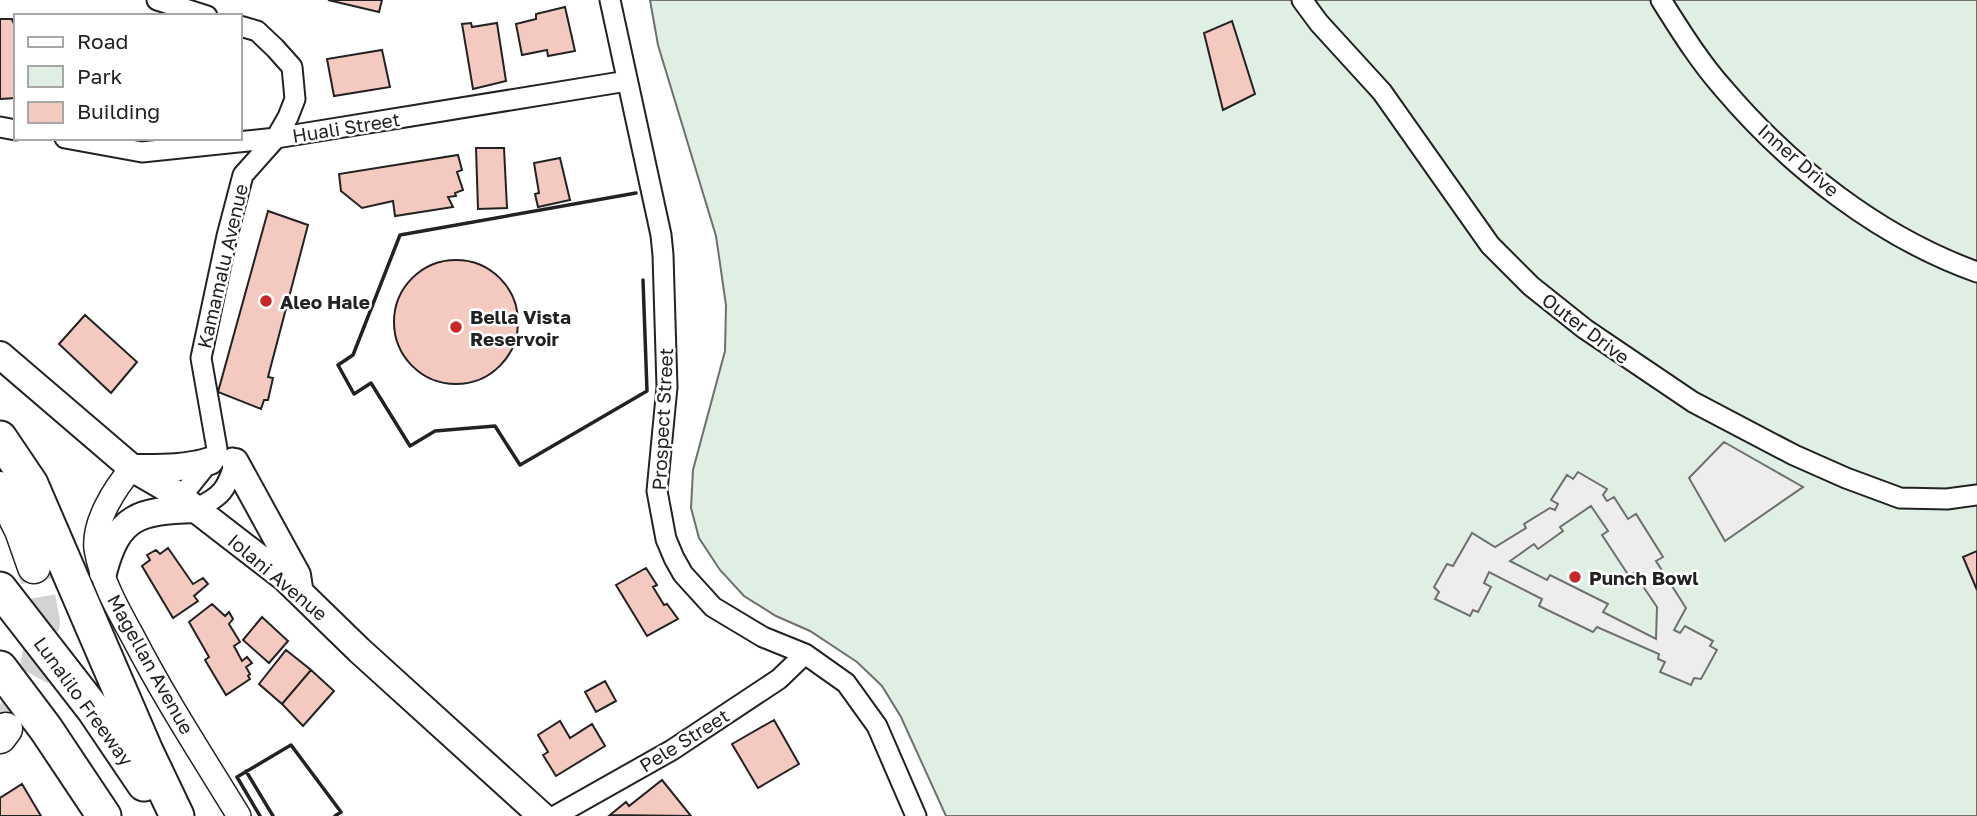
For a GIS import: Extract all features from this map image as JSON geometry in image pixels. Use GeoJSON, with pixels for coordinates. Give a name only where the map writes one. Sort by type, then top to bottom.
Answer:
{"type":"FeatureCollection","features":[{"type":"Feature","properties":{"kind":"highway"},"geometry":{"type":"LineString","coordinates":[[0,438],[31,484],[146,751],[177,816]]}},
{"type":"Feature","properties":{"kind":"highway"},"geometry":{"type":"LineString","coordinates":[[0,488],[21,530],[34,567]]}},
{"type":"Feature","properties":{"kind":"highway","name":"Lunalilo Freeway"},"geometry":{"type":"LineString","coordinates":[[0,589],[94,710],[164,816]]}},
{"type":"Feature","properties":{"kind":"highway"},"geometry":{"type":"LineString","coordinates":[[2,670],[46,729],[104,816]]}},
{"type":"Feature","properties":{"kind":"main road","name":"Iolani Avenue"},"geometry":{"type":"LineString","coordinates":[[0,355],[132,468],[188,503],[285,578],[542,816]]}},
{"type":"Feature","properties":{"kind":"main road"},"geometry":{"type":"LineString","coordinates":[[132,468],[172,469],[223,462],[297,575],[300,593]]}},
{"type":"Feature","properties":{"kind":"main road"},"geometry":{"type":"LineString","coordinates":[[103,573],[116,537],[131,520],[188,503]]}},
{"type":"Feature","properties":{"kind":"street"},"geometry":{"type":"LineString","coordinates":[[156,0],[201,14]]}},
{"type":"Feature","properties":{"kind":"street","name":"Prospect Street"},"geometry":{"type":"LineString","coordinates":[[610,0],[661,235],[667,387],[657,491],[666,538],[683,573],[713,607],[763,637],[805,654],[846,684],[877,726],[916,816]]}},
{"type":"Feature","properties":{"kind":"street","name":"Outer Drive"},"geometry":{"type":"LineString","coordinates":[[1302,0],[1390,103],[1490,246],[1531,286],[1585,329],[1693,402],[1763,440],[1846,478],[1900,498],[1947,499],[1977,495]]}},
{"type":"Feature","properties":{"kind":"street","name":"Inner Drive"},"geometry":{"type":"LineString","coordinates":[[1661,0],[1700,60],[1723,88],[1792,158],[1884,228],[1933,255],[1977,272]]}},
{"type":"Feature","properties":{"kind":"street","name":"Kamamalu Avenue"},"geometry":{"type":"LineString","coordinates":[[223,462],[201,358],[243,175],[276,138],[295,99],[292,67],[257,31],[242,27]]}},
{"type":"Feature","properties":{"kind":"street","name":"Huali Street"},"geometry":{"type":"LineString","coordinates":[[76,140],[142,152],[276,138],[627,81]]}},
{"type":"Feature","properties":{"kind":"street"},"geometry":{"type":"LineString","coordinates":[[188,503],[215,500],[229,484],[223,462]]}},
{"type":"Feature","properties":{"kind":"street"},"geometry":{"type":"LineString","coordinates":[[188,503],[223,462]]}},
{"type":"Feature","properties":{"kind":"street","name":"Magellan Avenue"},"geometry":{"type":"LineString","coordinates":[[132,468],[109,498],[98,533],[96,547],[103,573],[116,606],[147,664],[239,816]]}},
{"type":"Feature","properties":{"kind":"street","name":"Pele Street"},"geometry":{"type":"LineString","coordinates":[[555,816],[672,750],[779,679],[805,654]]}},
{"type":"Feature","properties":{"kind":"green space"},"geometry":{"type":"Polygon","coordinates":[[[650,0],[1977,0],[1977,816],[946,816],[901,717],[882,686],[857,662],[810,631],[776,616],[744,596],[720,570],[699,538],[691,508],[693,470],[725,351],[726,305],[716,236],[658,45],[650,0]]]}},
{"type":"Feature","properties":{"kind":"shaded area"},"geometry":{"type":"Polygon","coordinates":[[[1724,442],[1803,487],[1725,541],[1689,478],[1724,442]]]}},
{"type":"Feature","properties":{"kind":"shaded area"},"geometry":{"type":"Polygon","coordinates":[[[1578,472],[1607,489],[1603,495],[1607,501],[1614,497],[1628,519],[1636,514],[1663,557],[1656,561],[1686,608],[1674,630],[1680,633],[1685,626],[1713,641],[1710,646],[1717,650],[1701,679],[1694,678],[1691,685],[1660,672],[1665,662],[1658,659],[1659,654],[1597,627],[1593,632],[1539,606],[1542,599],[1489,572],[1484,583],[1491,587],[1478,612],[1473,610],[1470,616],[1435,599],[1439,592],[1434,587],[1447,564],[1453,566],[1472,533],[1495,547],[1526,528],[1524,524],[1550,508],[1555,510],[1558,504],[1551,500],[1567,475],[1573,479],[1578,472]],[[1591,506],[1560,527],[1563,531],[1538,549],[1534,544],[1510,561],[1547,580],[1550,575],[1608,604],[1603,612],[1656,639],[1657,607],[1634,573],[1629,576],[1602,535],[1608,531],[1591,506]]]}},
{"type":"Feature","properties":{"kind":"building"},"geometry":{"type":"Polygon","coordinates":[[[328,0],[382,0],[379,12],[328,0]]]}},
{"type":"Feature","properties":{"kind":"building"},"geometry":{"type":"Polygon","coordinates":[[[565,7],[575,51],[548,56],[547,50],[522,55],[516,24],[536,19],[536,14],[565,7]]]}},
{"type":"Feature","properties":{"kind":"building"},"geometry":{"type":"Polygon","coordinates":[[[0,19],[12,19],[14,98],[0,99],[0,19]]]}},
{"type":"Feature","properties":{"kind":"building"},"geometry":{"type":"Polygon","coordinates":[[[1232,21],[1255,94],[1223,110],[1204,33],[1232,21]]]}},
{"type":"Feature","properties":{"kind":"building"},"geometry":{"type":"Polygon","coordinates":[[[471,23],[472,27],[497,23],[506,81],[473,89],[462,24],[471,23]]]}},
{"type":"Feature","properties":{"kind":"building"},"geometry":{"type":"Polygon","coordinates":[[[382,50],[390,87],[334,96],[327,59],[382,50]]]}},
{"type":"Feature","properties":{"kind":"building"},"geometry":{"type":"Polygon","coordinates":[[[476,148],[504,148],[507,208],[478,209],[476,148]]]}},
{"type":"Feature","properties":{"kind":"building"},"geometry":{"type":"Polygon","coordinates":[[[458,155],[462,170],[457,172],[463,190],[455,193],[456,196],[448,197],[453,207],[395,216],[393,201],[362,208],[341,191],[339,174],[458,155]]]}},
{"type":"Feature","properties":{"kind":"building"},"geometry":{"type":"Polygon","coordinates":[[[560,158],[570,200],[538,207],[535,194],[539,193],[534,163],[560,158]]]}},
{"type":"Feature","properties":{"kind":"building","name":"Aleo Hale"},"geometry":{"type":"Polygon","coordinates":[[[268,211],[308,225],[268,377],[273,378],[268,400],[264,400],[261,409],[218,392],[268,211]]]}},
{"type":"Feature","properties":{"kind":"building","name":"Bella Vista Reservoir"},"geometry":{"type":"Polygon","coordinates":[[[456,260],[480,265],[500,278],[513,298],[518,322],[513,346],[500,366],[480,379],[456,384],[432,379],[412,366],[399,346],[394,322],[399,298],[412,278],[432,265],[456,260]]]}},
{"type":"Feature","properties":{"kind":"building"},"geometry":{"type":"Polygon","coordinates":[[[85,315],[137,362],[111,393],[59,344],[85,315]]]}},
{"type":"Feature","properties":{"kind":"building"},"geometry":{"type":"Polygon","coordinates":[[[168,548],[193,584],[203,578],[208,584],[194,596],[198,601],[173,618],[142,566],[150,560],[147,555],[156,550],[160,554],[168,548]]]}},
{"type":"Feature","properties":{"kind":"building"},"geometry":{"type":"Polygon","coordinates":[[[1977,551],[1977,590],[1963,557],[1977,551]]]}},
{"type":"Feature","properties":{"kind":"building"},"geometry":{"type":"Polygon","coordinates":[[[646,568],[657,585],[653,587],[664,605],[667,604],[678,619],[647,636],[616,585],[646,568]]]}},
{"type":"Feature","properties":{"kind":"building"},"geometry":{"type":"Polygon","coordinates":[[[212,604],[225,616],[229,612],[233,619],[229,624],[240,642],[234,646],[242,661],[247,657],[252,663],[246,667],[250,679],[226,695],[205,660],[209,657],[189,622],[212,604]]]}},
{"type":"Feature","properties":{"kind":"building"},"geometry":{"type":"Polygon","coordinates":[[[262,617],[288,641],[269,663],[243,640],[262,617]]]}},
{"type":"Feature","properties":{"kind":"building"},"geometry":{"type":"Polygon","coordinates":[[[286,650],[311,670],[282,704],[259,684],[286,650]]]}},
{"type":"Feature","properties":{"kind":"building"},"geometry":{"type":"Polygon","coordinates":[[[311,670],[334,691],[303,726],[282,704],[311,670]]]}},
{"type":"Feature","properties":{"kind":"building"},"geometry":{"type":"Polygon","coordinates":[[[605,681],[616,701],[596,712],[585,692],[605,681]]]}},
{"type":"Feature","properties":{"kind":"building"},"geometry":{"type":"Polygon","coordinates":[[[774,720],[799,764],[758,788],[732,744],[774,720]]]}},
{"type":"Feature","properties":{"kind":"building"},"geometry":{"type":"Polygon","coordinates":[[[560,721],[570,738],[592,724],[605,746],[556,776],[543,755],[548,752],[538,735],[560,721]]]}},
{"type":"Feature","properties":{"kind":"building"},"geometry":{"type":"Polygon","coordinates":[[[662,780],[691,816],[610,815],[626,802],[629,806],[662,780]]]}},
{"type":"Feature","properties":{"kind":"building"},"geometry":{"type":"Polygon","coordinates":[[[22,784],[41,816],[0,816],[0,798],[22,784]]]}},
{"type":"Feature","properties":{"kind":"tunnel"},"geometry":{"type":"LineString","coordinates":[[11,718],[35,673],[44,622],[34,567]]}},
{"type":"Feature","properties":{"kind":"wall"},"geometry":{"type":"LineString","coordinates":[[636,193],[400,235],[353,355],[338,365],[354,394],[371,383],[410,446],[435,431],[495,426],[520,465],[647,391],[643,280]]}},
{"type":"Feature","properties":{"kind":"wall"},"geometry":{"type":"LineString","coordinates":[[260,816],[237,777],[291,745],[341,812],[335,816]]}},
{"type":"Feature","properties":{"kind":"wall"},"geometry":{"type":"LineString","coordinates":[[246,771],[273,816]]}},
{"type":"Feature","properties":{"kind":"place","name":"Aleo Hale"},"geometry":{"type":"Point","coordinates":[266,301]}},
{"type":"Feature","properties":{"kind":"place","name":"Bella Vista Reservoir"},"geometry":{"type":"Point","coordinates":[456,327]}},
{"type":"Feature","properties":{"kind":"place","name":"Punch Bowl"},"geometry":{"type":"Point","coordinates":[1575,577]}}]}
